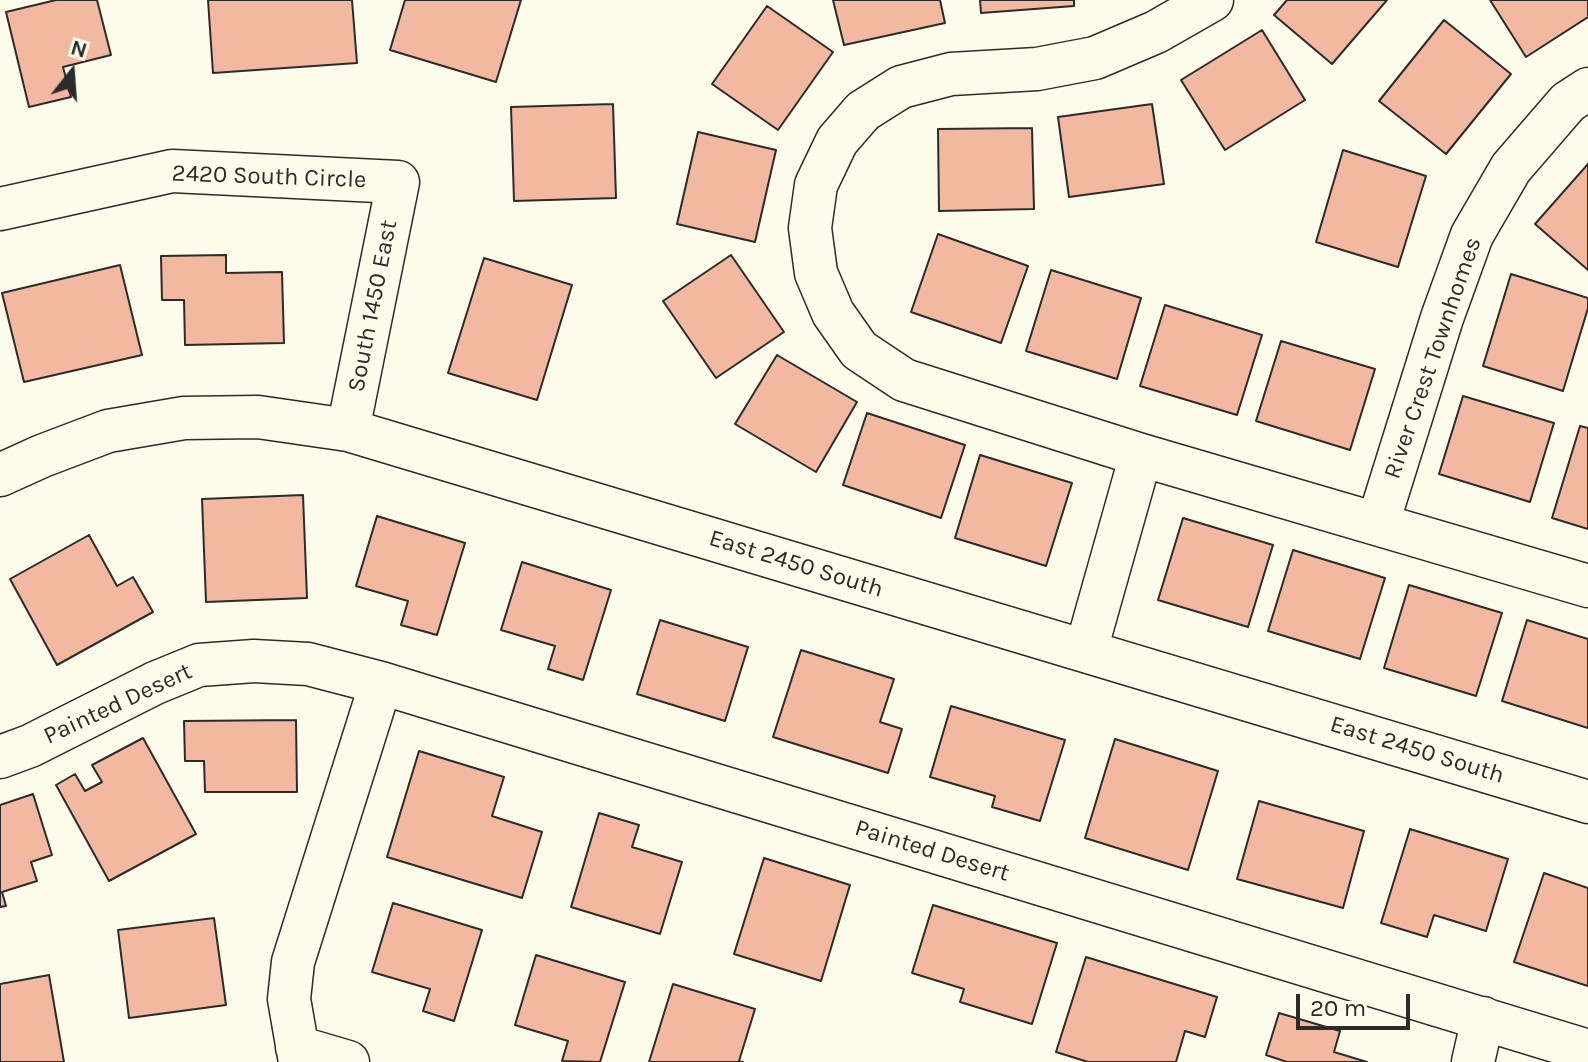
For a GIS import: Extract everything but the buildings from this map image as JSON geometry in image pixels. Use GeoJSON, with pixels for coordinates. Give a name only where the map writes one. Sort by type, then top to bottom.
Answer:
{"type":"FeatureCollection","features":[{"type":"Feature","properties":{"kind":"street"},"geometry":{"type":"LineString","coordinates":[[1212,0],[1156,32],[1095,58],[1037,69],[951,74],[901,87],[863,111],[837,141],[816,185],[810,228],[816,273],[833,313],[859,350],[904,380],[1141,455],[1588,586]]}},
{"type":"Feature","properties":{"kind":"street","name":"River Crest Townhomes"},"geometry":{"type":"LineString","coordinates":[[1378,523],[1442,318],[1472,235],[1511,168],[1568,102],[1588,89]]}},
{"type":"Feature","properties":{"kind":"street","name":"2420 South Circle"},"geometry":{"type":"LineString","coordinates":[[0,209],[172,171],[398,182]]}},
{"type":"Feature","properties":{"kind":"street","name":"South 1450 East"},"geometry":{"type":"LineString","coordinates":[[348,430],[398,182]]}},
{"type":"Feature","properties":{"kind":"street","name":"East 2450 South"},"geometry":{"type":"LineString","coordinates":[[0,475],[108,431],[184,418],[258,417],[348,430],[1588,802]]}},
{"type":"Feature","properties":{"kind":"street"},"geometry":{"type":"LineString","coordinates":[[1086,650],[1141,455]]}},
{"type":"Feature","properties":{"kind":"street","name":"Painted Desert"},"geometry":{"type":"LineString","coordinates":[[0,757],[30,746],[155,683],[199,665],[254,661],[308,664],[381,683],[1588,1051]]}},
{"type":"Feature","properties":{"kind":"street"},"geometry":{"type":"LineString","coordinates":[[348,1062],[298,1054],[289,999],[293,962],[381,683]]}},
{"type":"Feature","properties":{"kind":"street"},"geometry":{"type":"LineString","coordinates":[[1473,1062],[1483,1018]]}}]}
